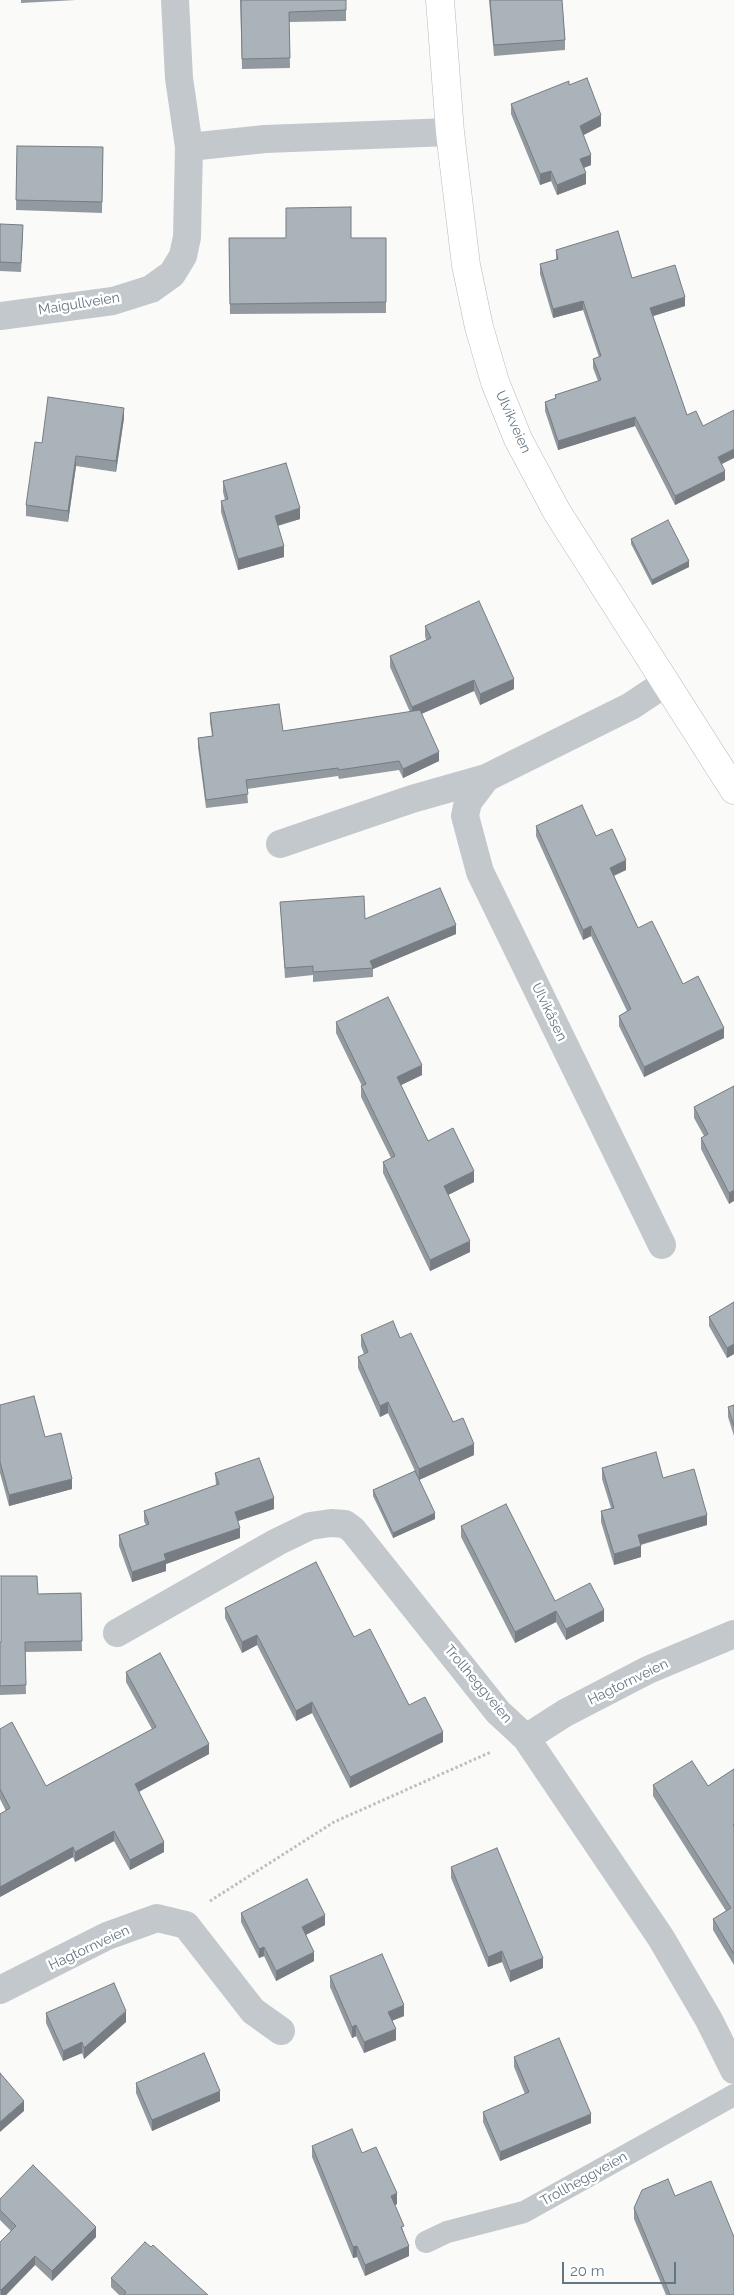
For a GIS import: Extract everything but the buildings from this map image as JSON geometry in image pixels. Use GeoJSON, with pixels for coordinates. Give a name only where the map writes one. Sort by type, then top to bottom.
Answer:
{"type":"FeatureCollection","features":[{"type":"Feature","properties":{"kind":"street","name":"Maigullveien"},"geometry":{"type":"LineString","coordinates":[[0,316],[114,301],[151,289],[172,274],[183,256],[187,237],[189,147],[179,78],[175,0]]}},
{"type":"Feature","properties":{"kind":"street","name":"Ulvikveien"},"geometry":{"type":"LineString","coordinates":[[440,0],[450,132],[466,265],[479,327],[495,382],[518,439],[557,512],[664,684],[734,790]]}},
{"type":"Feature","properties":{"kind":"street"},"geometry":{"type":"LineString","coordinates":[[189,147],[266,139],[450,132]]}},
{"type":"Feature","properties":{"kind":"street","name":"Ulvikåsen"},"geometry":{"type":"LineString","coordinates":[[280,844],[412,799],[486,778],[631,706],[664,684]]}},
{"type":"Feature","properties":{"kind":"street","name":"Ulvikåsen"},"geometry":{"type":"LineString","coordinates":[[486,778],[468,802],[465,816],[480,872],[662,1245]]}},
{"type":"Feature","properties":{"kind":"street","name":"Trollheggveien"},"geometry":{"type":"LineString","coordinates":[[117,1633],[310,1526],[331,1523],[345,1524],[352,1530],[498,1712],[526,1738],[660,1938],[709,2020],[734,2070]]}},
{"type":"Feature","properties":{"kind":"street","name":"Hagtornveien"},"geometry":{"type":"LineString","coordinates":[[526,1738],[565,1713],[648,1670],[734,1634]]}},
{"type":"Feature","properties":{"kind":"street","name":"Hagtornveien"},"geometry":{"type":"LineString","coordinates":[[0,1990],[107,1936],[157,1918],[186,1925],[253,2011],[281,2031]]}},
{"type":"Feature","properties":{"kind":"lane","name":"Trollheggveien"},"geometry":{"type":"LineString","coordinates":[[426,2242],[447,2232],[524,2212],[734,2095]]}},
{"type":"Feature","properties":{"kind":"path"},"geometry":{"type":"LineString","coordinates":[[176,1923],[334,1822],[526,1738]]}}]}
